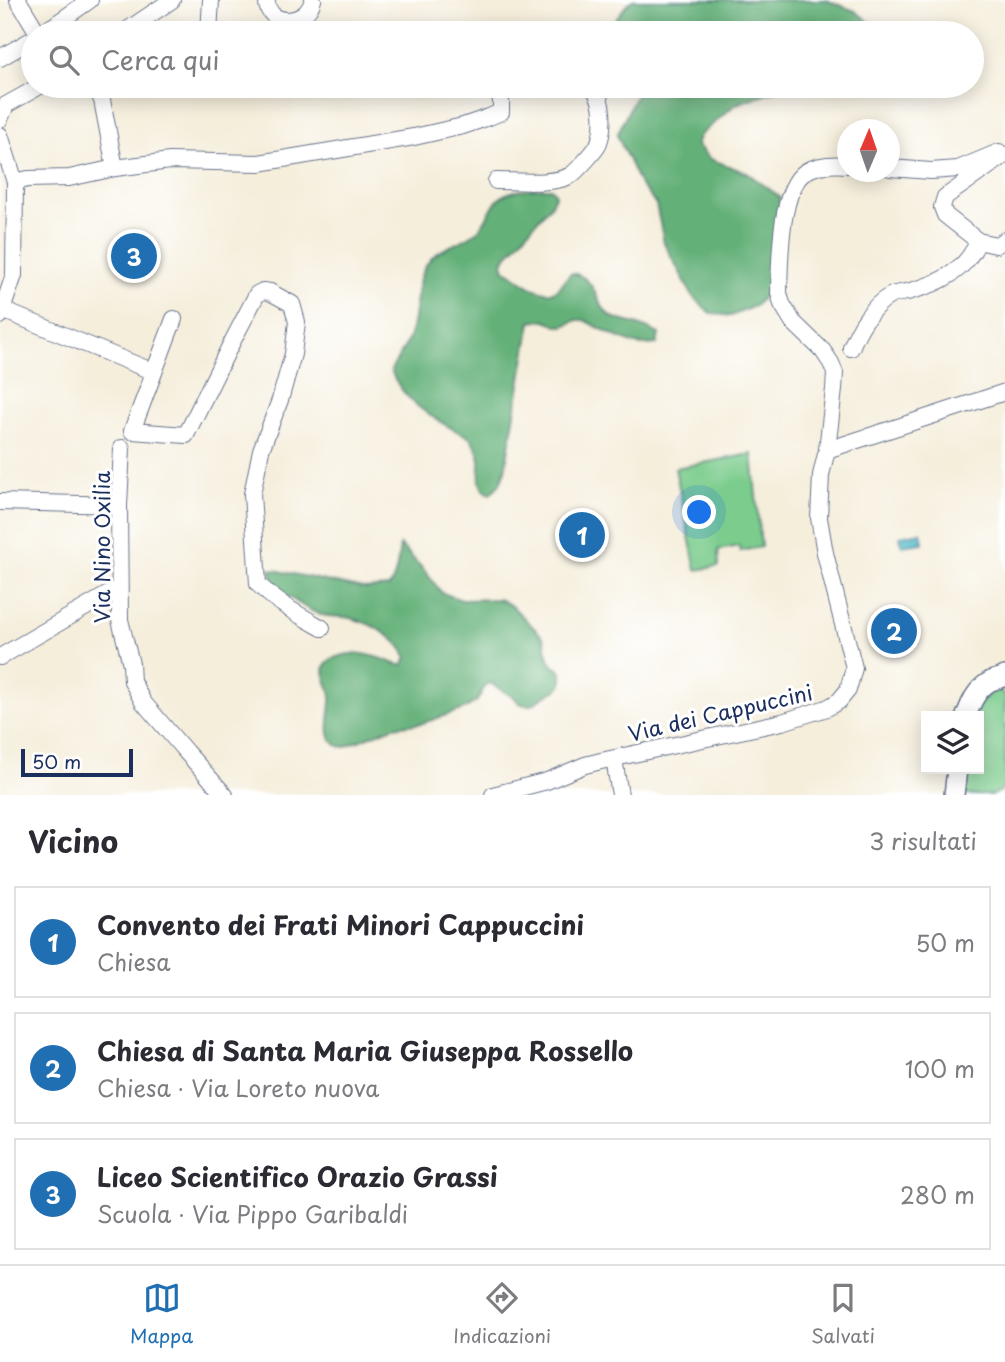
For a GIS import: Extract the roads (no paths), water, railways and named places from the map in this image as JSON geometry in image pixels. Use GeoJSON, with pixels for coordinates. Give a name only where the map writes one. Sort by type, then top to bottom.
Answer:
{"type":"FeatureCollection","features":[{"type":"Feature","properties":{"kind":"street"},"geometry":{"type":"LineString","coordinates":[[18,0],[32,21]]}},
{"type":"Feature","properties":{"kind":"street"},"geometry":{"type":"LineString","coordinates":[[58,21],[90,0]]}},
{"type":"Feature","properties":{"kind":"street"},"geometry":{"type":"LineString","coordinates":[[141,21],[172,0]]}},
{"type":"Feature","properties":{"kind":"street"},"geometry":{"type":"LineString","coordinates":[[210,21],[211,0]]}},
{"type":"Feature","properties":{"kind":"street"},"geometry":{"type":"LineString","coordinates":[[267,0],[271,12],[284,20],[292,20],[306,14],[313,0]]}},
{"type":"Feature","properties":{"kind":"street"},"geometry":{"type":"LineString","coordinates":[[0,58],[21,46]]}},
{"type":"Feature","properties":{"kind":"street"},"geometry":{"type":"LineString","coordinates":[[0,119],[6,105],[21,97]]}},
{"type":"Feature","properties":{"kind":"street"},"geometry":{"type":"LineString","coordinates":[[101,98],[115,168]]}},
{"type":"Feature","properties":{"kind":"street"},"geometry":{"type":"LineString","coordinates":[[15,182],[69,178],[115,168],[170,161],[259,163],[414,137],[463,126],[500,112],[501,98]]}},
{"type":"Feature","properties":{"kind":"street"},"geometry":{"type":"LineString","coordinates":[[496,181],[548,181],[571,175],[597,146],[603,126],[599,98]]}},
{"type":"Feature","properties":{"kind":"street"},"geometry":{"type":"LineString","coordinates":[[0,135],[15,182],[14,275],[1,312],[153,372]]}},
{"type":"Feature","properties":{"kind":"street"},"geometry":{"type":"LineString","coordinates":[[900,169],[931,171],[958,169],[998,152],[1005,153]]}},
{"type":"Feature","properties":{"kind":"street"},"geometry":{"type":"LineString","coordinates":[[1005,153],[945,197],[942,207],[945,215],[978,241],[996,245],[1005,240]]}},
{"type":"Feature","properties":{"kind":"street"},"geometry":{"type":"LineString","coordinates":[[837,164],[805,173],[794,184],[785,209],[779,293],[793,322],[823,351],[835,373],[827,450],[1005,392]]}},
{"type":"Feature","properties":{"kind":"street"},"geometry":{"type":"LineString","coordinates":[[851,348],[870,314],[885,299],[946,279],[973,254],[978,241]]}},
{"type":"Feature","properties":{"kind":"street"},"geometry":{"type":"LineString","coordinates":[[174,320],[132,431],[186,435],[257,294],[270,292],[292,304],[297,322],[293,354],[280,400],[261,450],[252,494],[258,584],[290,610],[322,628]]}},
{"type":"Feature","properties":{"kind":"street","name":"Via Nino Oxilia"},"geometry":{"type":"LineString","coordinates":[[122,448],[119,505],[120,620],[131,664],[132,681],[144,702],[225,795]]}},
{"type":"Feature","properties":{"kind":"street","name":"Via dei Cappuccini"},"geometry":{"type":"LineString","coordinates":[[493,795],[547,781],[585,765],[782,722],[827,708],[839,701],[848,691],[854,668],[825,554],[819,518],[821,474],[827,450]]}},
{"type":"Feature","properties":{"kind":"street"},"geometry":{"type":"LineString","coordinates":[[0,502],[119,505]]}},
{"type":"Feature","properties":{"kind":"street"},"geometry":{"type":"LineString","coordinates":[[0,657],[119,588]]}},
{"type":"Feature","properties":{"kind":"street"},"geometry":{"type":"LineString","coordinates":[[968,711],[976,694],[984,685],[992,680],[1004,680]]}},
{"type":"Feature","properties":{"kind":"street"},"geometry":{"type":"LineString","coordinates":[[614,760],[620,795]]}},
{"type":"Feature","properties":{"kind":"street"},"geometry":{"type":"LineString","coordinates":[[954,795],[956,774]]}},
{"type":"Feature","properties":{"kind":"water"},"geometry":{"type":"Polygon","coordinates":[[[921,532],[923,543],[902,546],[900,536],[921,532]]]}},
{"type":"Feature","properties":{"kind":"place","name":"Liceo Scientifico Orazio Grassi"},"geometry":{"type":"Point","coordinates":[134,256]}},
{"type":"Feature","properties":{"kind":"place","name":"Convento dei Frati Minori Cappuccini"},"geometry":{"type":"Point","coordinates":[582,535]}},
{"type":"Feature","properties":{"kind":"place","name":"Chiesa di Santa Maria Giuseppa Rossello"},"geometry":{"type":"Point","coordinates":[894,631]}}]}
